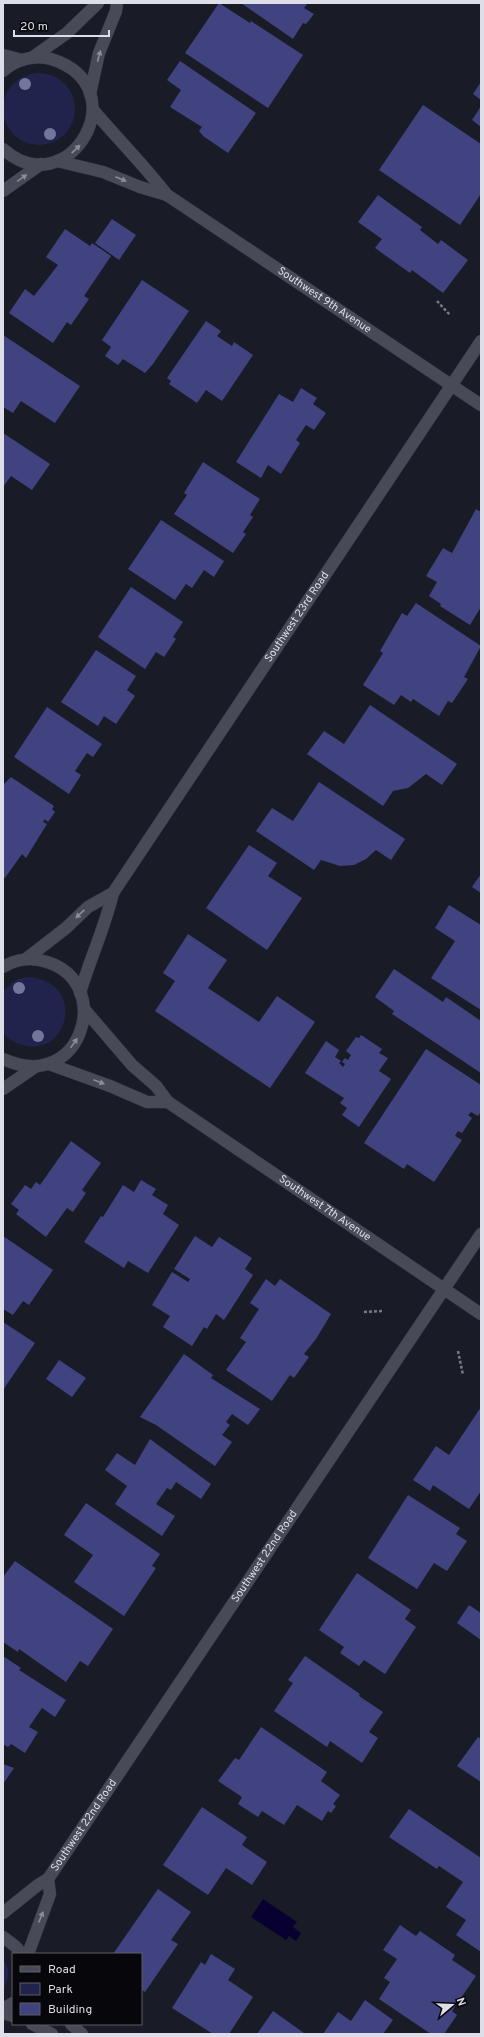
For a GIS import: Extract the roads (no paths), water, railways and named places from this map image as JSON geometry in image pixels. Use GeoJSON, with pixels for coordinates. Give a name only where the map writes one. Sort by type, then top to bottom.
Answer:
{"type":"FeatureCollection","features":[{"type":"Feature","properties":{"kind":"street"},"geometry":{"type":"LineString","coordinates":[[3,72],[67,33],[98,3]]}},
{"type":"Feature","properties":{"kind":"street"},"geometry":{"type":"LineString","coordinates":[[90,94],[99,53],[116,10],[117,3]]}},
{"type":"Feature","properties":{"kind":"street"},"geometry":{"type":"LineString","coordinates":[[3,55],[27,58],[48,58],[62,62],[74,70],[84,81],[90,94],[92,110],[90,127],[83,142],[71,153],[57,161],[41,164],[25,162],[10,155],[3,149]]}},
{"type":"Feature","properties":{"kind":"street","name":"Southwest 9th Avenue"},"geometry":{"type":"LineString","coordinates":[[92,110],[132,156],[150,173],[168,195],[481,405]]}},
{"type":"Feature","properties":{"kind":"street","name":"Southwest 9th Avenue"},"geometry":{"type":"LineString","coordinates":[[57,161],[103,172],[140,188],[168,195]]}},
{"type":"Feature","properties":{"kind":"street"},"geometry":{"type":"LineString","coordinates":[[3,192],[41,164]]}},
{"type":"Feature","properties":{"kind":"street","name":"Southwest 23rd Road"},"geometry":{"type":"LineString","coordinates":[[80,993],[89,960],[107,918],[113,893],[481,341]]}},
{"type":"Feature","properties":{"kind":"street","name":"Southwest 23rd Road"},"geometry":{"type":"LineString","coordinates":[[26,959],[66,928],[88,907],[113,893]]}},
{"type":"Feature","properties":{"kind":"street"},"geometry":{"type":"LineString","coordinates":[[3,1059],[17,1066],[35,1067],[49,1064],[64,1055],[76,1042],[83,1026],[84,1009],[80,993],[74,981],[64,971],[53,964],[40,960],[26,959],[5,963]]}},
{"type":"Feature","properties":{"kind":"street","name":"Southwest 7th Avenue"},"geometry":{"type":"LineString","coordinates":[[84,1009],[132,1065],[156,1086],[168,1102],[481,1314]]}},
{"type":"Feature","properties":{"kind":"street"},"geometry":{"type":"LineString","coordinates":[[49,1064],[95,1080],[148,1102],[168,1102]]}},
{"type":"Feature","properties":{"kind":"street"},"geometry":{"type":"LineString","coordinates":[[3,1088],[35,1067]]}},
{"type":"Feature","properties":{"kind":"street","name":"Southwest 22nd Road"},"geometry":{"type":"LineString","coordinates":[[3,1913],[38,1885],[48,1879],[481,1234]]}},
{"type":"Feature","properties":{"kind":"street","name":"Southwest 22nd Road"},"geometry":{"type":"LineString","coordinates":[[28,1953],[50,1894],[48,1879]]}},
{"type":"Feature","properties":{"kind":"street"},"geometry":{"type":"LineString","coordinates":[[3,1937],[16,1946],[21,1953]]}},
{"type":"Feature","properties":{"kind":"street"},"geometry":{"type":"LineString","coordinates":[[3,2009],[12,2004]]}},
{"type":"Feature","properties":{"kind":"street"},"geometry":{"type":"LineString","coordinates":[[34,2025],[52,2034]]}},
{"type":"Feature","properties":{"kind":"street"},"geometry":{"type":"LineString","coordinates":[[72,2025],[82,2034]]}}]}
